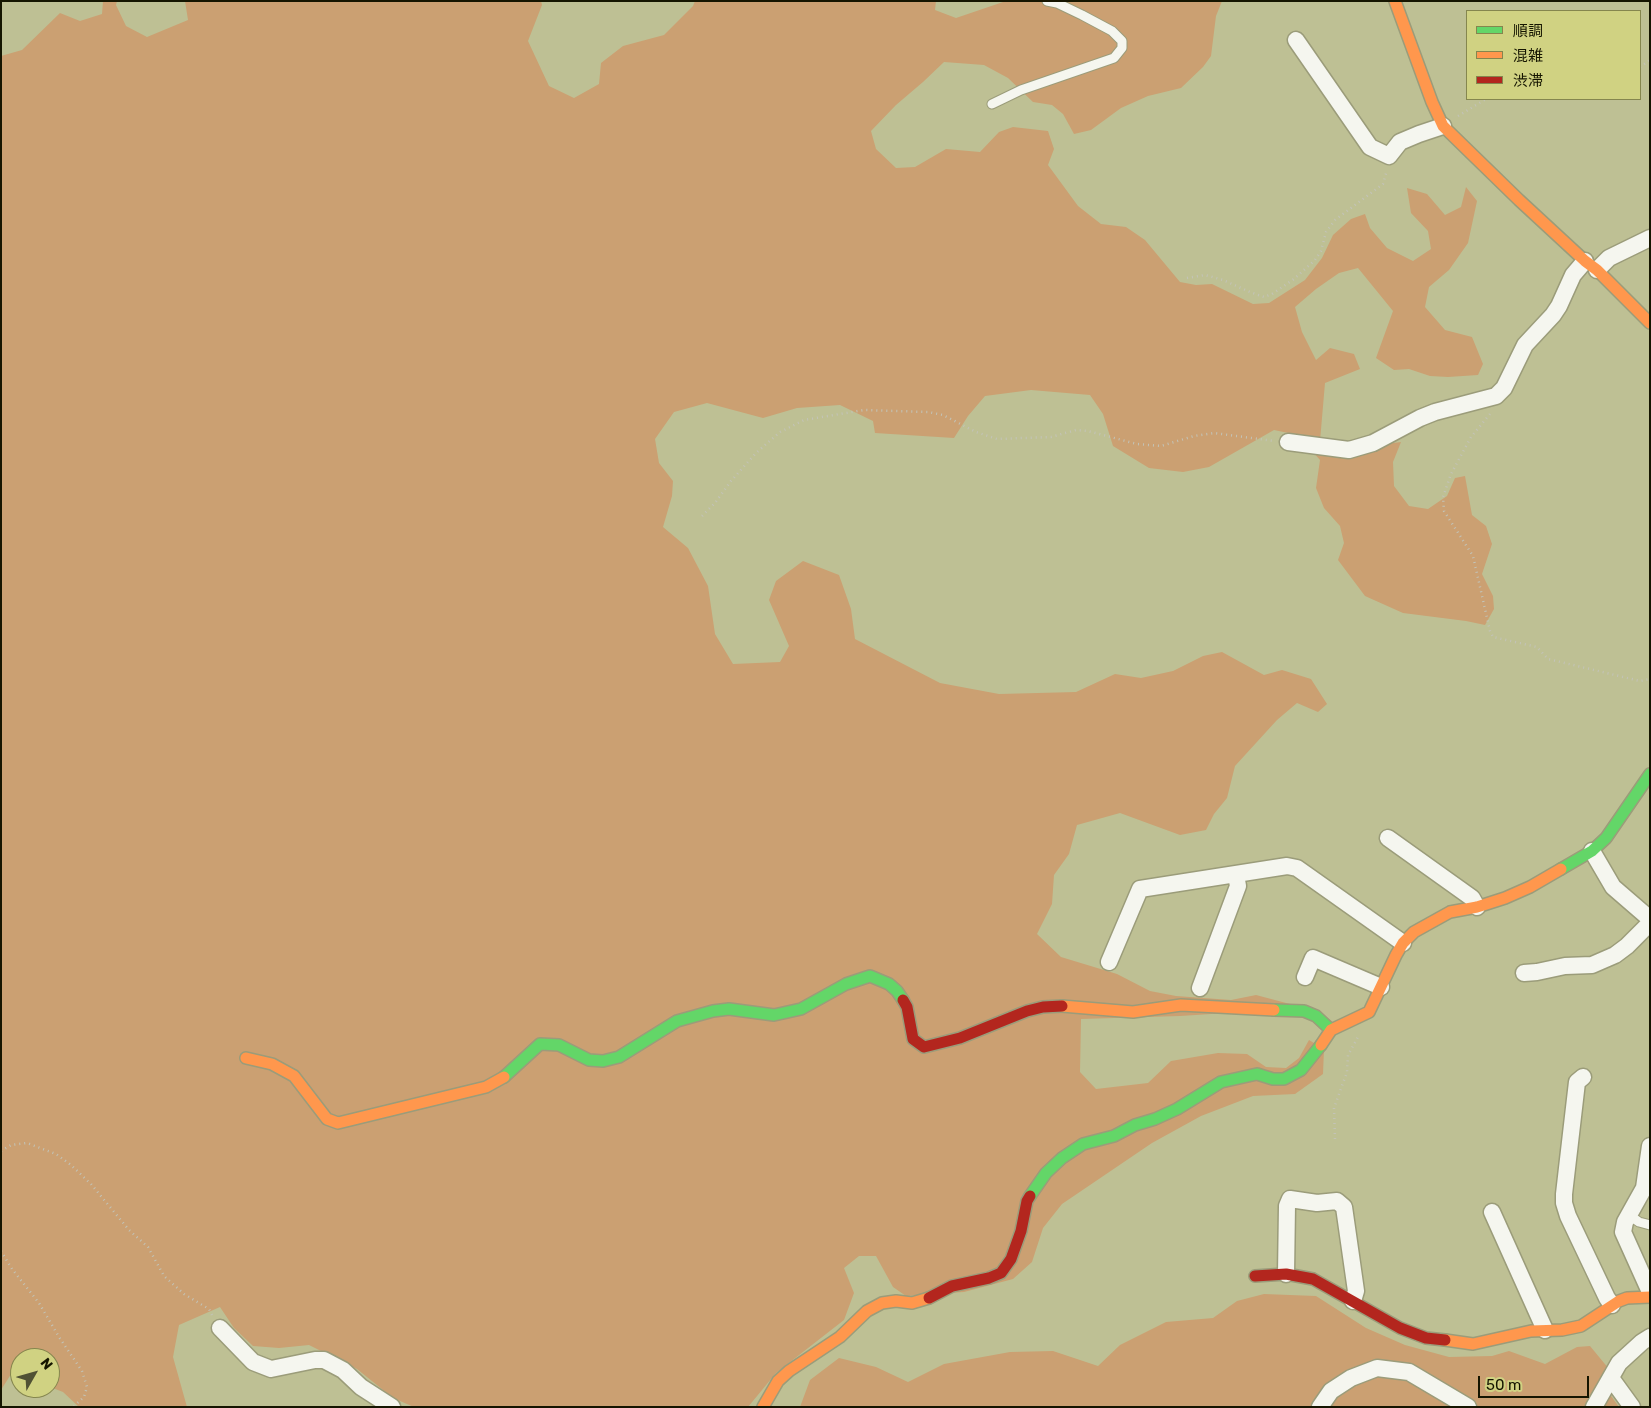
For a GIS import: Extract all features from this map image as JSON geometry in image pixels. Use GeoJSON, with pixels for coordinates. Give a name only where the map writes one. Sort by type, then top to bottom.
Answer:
{"type":"FeatureCollection","features":[{"type":"Feature","properties":{"kind":"street"},"geometry":{"type":"LineString","coordinates":[[1395,1],[1432,102],[1443,126],[1650,323]]}},
{"type":"Feature","properties":{"kind":"street"},"geometry":{"type":"LineString","coordinates":[[1296,40],[1370,147],[1388,156],[1400,142],[1443,126]]}},
{"type":"Feature","properties":{"kind":"street"},"geometry":{"type":"LineString","coordinates":[[1288,442],[1349,450],[1373,443],[1435,412],[1496,396],[1504,388],[1524,345],[1553,315],[1559,306],[1573,275],[1650,238]]}},
{"type":"Feature","properties":{"kind":"street"},"geometry":{"type":"LineString","coordinates":[[763,1407],[778,1382],[789,1371],[840,1338],[867,1311],[882,1303],[896,1301],[912,1303],[924,1300],[952,1286],[989,1278],[1001,1272],[1011,1259],[1021,1230],[1027,1201],[1046,1173],[1062,1158],[1083,1144],[1114,1136],[1135,1125],[1155,1119],[1177,1109],[1221,1082],[1239,1076],[1257,1074],[1273,1079],[1284,1079],[1301,1070],[1313,1057],[1331,1030],[1369,1012],[1403,943],[1414,932],[1450,912],[1477,907],[1530,887],[1592,851],[1606,838],[1650,774]]}},
{"type":"Feature","properties":{"kind":"street"},"geometry":{"type":"LineString","coordinates":[[1388,838],[1472,898],[1477,907]]}},
{"type":"Feature","properties":{"kind":"street"},"geometry":{"type":"LineString","coordinates":[[1592,851],[1613,887],[1650,919]]}},
{"type":"Feature","properties":{"kind":"street"},"geometry":{"type":"LineString","coordinates":[[1110,962],[1140,889],[1287,866],[1297,868],[1403,943]]}},
{"type":"Feature","properties":{"kind":"street"},"geometry":{"type":"LineString","coordinates":[[1200,988],[1238,886],[1236,875]]}},
{"type":"Feature","properties":{"kind":"street"},"geometry":{"type":"LineString","coordinates":[[1524,973],[1565,966],[1592,965],[1615,955],[1628,946],[1650,923]]}},
{"type":"Feature","properties":{"kind":"street"},"geometry":{"type":"LineString","coordinates":[[1305,977],[1314,958],[1381,987]]}},
{"type":"Feature","properties":{"kind":"street"},"geometry":{"type":"LineString","coordinates":[[246,1058],[272,1064],[294,1076],[327,1119],[338,1123],[486,1087],[505,1076],[540,1044],[559,1045],[590,1060],[603,1061],[619,1057],[677,1021],[713,1010],[729,1009],[774,1015],[800,1009],[846,984],[870,976],[889,984],[897,991],[906,1007],[913,1039],[924,1047],[960,1038],[1027,1011],[1043,1007],[1062,1006],[1133,1012],[1180,1005],[1304,1011],[1316,1016],[1331,1030]]}},
{"type":"Feature","properties":{"kind":"street"},"geometry":{"type":"LineString","coordinates":[[1583,1077],[1577,1082],[1564,1203],[1572,1224],[1612,1304]]}},
{"type":"Feature","properties":{"kind":"street"},"geometry":{"type":"LineString","coordinates":[[1649,1151],[1644,1188],[1625,1222],[1623,1232],[1650,1292]]}},
{"type":"Feature","properties":{"kind":"street"},"geometry":{"type":"LineString","coordinates":[[1286,1274],[1287,1206],[1290,1199],[1317,1203],[1337,1201],[1344,1207],[1356,1291],[1353,1301]]}},
{"type":"Feature","properties":{"kind":"street"},"geometry":{"type":"LineString","coordinates":[[1492,1212],[1545,1330]]}},
{"type":"Feature","properties":{"kind":"street"},"geometry":{"type":"LineString","coordinates":[[1255,1276],[1286,1274],[1312,1279],[1400,1328],[1426,1338],[1473,1344],[1531,1331],[1562,1330],[1581,1326],[1598,1316],[1612,1304],[1627,1298],[1650,1297]]}},
{"type":"Feature","properties":{"kind":"street"},"geometry":{"type":"LineString","coordinates":[[220,1328],[253,1362],[271,1369],[315,1360],[324,1360],[343,1370],[361,1387],[392,1407]]}},
{"type":"Feature","properties":{"kind":"street"},"geometry":{"type":"LineString","coordinates":[[1594,1407],[1619,1363],[1625,1356],[1650,1337]]}},
{"type":"Feature","properties":{"kind":"street"},"geometry":{"type":"LineString","coordinates":[[1320,1407],[1331,1391],[1351,1378],[1377,1368],[1409,1372],[1468,1407]]}},
{"type":"Feature","properties":{"kind":"street"},"geometry":{"type":"LineString","coordinates":[[1611,1378],[1632,1407]]}},
{"type":"Feature","properties":{"kind":"lane"},"geometry":{"type":"LineString","coordinates":[[992,104],[1021,90],[1114,58],[1122,48],[1122,41],[1112,31],[1082,14],[1057,3],[1047,1]]}},
{"type":"Feature","properties":{"kind":"lane"},"geometry":{"type":"LineString","coordinates":[[1629,1215],[1639,1222],[1650,1225]]}},
{"type":"Feature","properties":{"kind":"path"},"geometry":{"type":"LineString","coordinates":[[1443,126],[1484,100]]}},
{"type":"Feature","properties":{"kind":"path"},"geometry":{"type":"LineString","coordinates":[[1187,278],[1205,275],[1223,280],[1264,297],[1272,294],[1294,279],[1316,260],[1321,251],[1326,232],[1335,220],[1383,184],[1387,173],[1388,156]]}},
{"type":"Feature","properties":{"kind":"path"},"geometry":{"type":"LineString","coordinates":[[1492,398],[1493,406],[1491,412],[1472,436],[1450,474],[1442,497],[1444,511],[1474,556],[1490,631],[1493,637],[1537,647],[1548,660],[1640,681],[1650,679]]}},
{"type":"Feature","properties":{"kind":"path"},"geometry":{"type":"LineString","coordinates":[[702,516],[756,453],[780,432],[804,420],[864,410],[928,412],[943,415],[976,432],[997,439],[1050,437],[1076,430],[1088,431],[1137,444],[1161,446],[1194,436],[1214,433],[1288,442]]}},
{"type":"Feature","properties":{"kind":"path"},"geometry":{"type":"LineString","coordinates":[[1336,1138],[1334,1108],[1346,1072],[1348,1055],[1359,1036]]}},
{"type":"Feature","properties":{"kind":"path"},"geometry":{"type":"LineString","coordinates":[[1,1151],[10,1145],[26,1143],[56,1154],[71,1165],[92,1184],[129,1230],[148,1247],[164,1276],[184,1294],[209,1310],[220,1328]]}},
{"type":"Feature","properties":{"kind":"path"},"geometry":{"type":"LineString","coordinates":[[1,1251],[12,1269],[39,1304],[82,1371],[87,1387],[84,1397],[73,1407]]}},
{"type":"Feature","properties":{"kind":"shaded area"},"geometry":{"type":"Polygon","coordinates":[[[103,1],[117,1],[116,5],[126,26],[147,37],[188,20],[185,1],[541,1],[542,5],[528,41],[549,86],[574,98],[599,84],[601,63],[623,46],[664,35],[693,6],[695,1],[936,1],[935,10],[956,18],[1006,1],[1222,1],[1216,16],[1211,56],[1203,67],[1181,88],[1148,96],[1121,108],[1091,130],[1074,134],[1063,114],[1052,105],[1033,102],[1008,78],[984,65],[944,62],[896,105],[871,131],[876,149],[896,168],[915,167],[946,149],[980,152],[999,132],[1013,127],[1048,131],[1054,149],[1048,165],[1078,206],[1101,224],[1126,227],[1145,240],[1180,282],[1196,285],[1212,284],[1253,304],[1269,303],[1305,280],[1322,258],[1333,235],[1351,219],[1365,214],[1370,228],[1387,248],[1413,261],[1431,249],[1428,231],[1411,213],[1407,188],[1427,194],[1445,215],[1461,207],[1466,187],[1477,201],[1468,243],[1449,270],[1429,287],[1425,307],[1445,330],[1472,337],[1483,364],[1478,375],[1430,376],[1409,369],[1394,370],[1376,358],[1393,311],[1358,268],[1339,273],[1295,307],[1302,332],[1316,360],[1330,348],[1354,354],[1360,369],[1325,383],[1320,441],[1386,444],[1401,442],[1393,462],[1394,486],[1409,506],[1428,509],[1447,496],[1455,478],[1465,476],[1472,515],[1486,526],[1492,544],[1482,574],[1493,596],[1494,609],[1485,625],[1403,613],[1365,596],[1338,560],[1344,543],[1340,526],[1324,508],[1316,488],[1320,460],[1298,435],[1274,430],[1209,467],[1183,472],[1149,468],[1113,446],[1103,414],[1090,395],[1031,390],[985,396],[968,416],[954,438],[875,433],[873,421],[840,405],[797,408],[763,418],[707,403],[674,412],[655,439],[659,463],[673,481],[672,496],[663,527],[688,548],[708,586],[715,634],[733,664],[780,662],[789,646],[769,600],[776,581],[803,561],[839,575],[851,609],[855,639],[940,683],[999,694],[1076,692],[1115,674],[1141,678],[1173,671],[1203,656],[1222,652],[1264,675],[1282,670],[1311,679],[1327,704],[1318,712],[1297,703],[1277,720],[1235,766],[1227,798],[1214,814],[1206,830],[1180,835],[1120,813],[1077,825],[1069,854],[1054,875],[1052,904],[1037,934],[1061,957],[1117,974],[1150,991],[1176,996],[1231,1000],[1256,995],[1305,1008],[1180,1016],[1081,1019],[1080,1072],[1096,1089],[1148,1083],[1171,1061],[1218,1053],[1247,1054],[1266,1067],[1286,1068],[1299,1058],[1309,1040],[1324,1049],[1323,1074],[1295,1094],[1253,1096],[1201,1116],[1152,1143],[1062,1204],[1043,1228],[1032,1262],[1013,1279],[964,1292],[906,1296],[893,1287],[876,1256],[859,1256],[844,1268],[854,1293],[844,1320],[776,1373],[748,1407],[414,1407],[393,1398],[357,1369],[309,1345],[279,1348],[253,1346],[234,1328],[220,1307],[179,1325],[173,1357],[187,1407],[79,1407],[60,1391],[60,1348],[10,1348],[10,1376],[1,1390],[1,56],[22,50],[60,13],[80,21],[102,14],[103,1]]]}},
{"type":"Feature","properties":{"kind":"shaded area"},"geometry":{"type":"Polygon","coordinates":[[[1264,1294],[1316,1296],[1366,1328],[1405,1345],[1449,1357],[1492,1356],[1509,1351],[1545,1364],[1577,1347],[1590,1346],[1609,1369],[1609,1393],[1619,1407],[800,1407],[810,1380],[839,1358],[876,1367],[908,1382],[944,1364],[1010,1352],[1053,1351],[1098,1366],[1120,1345],[1166,1322],[1213,1318],[1237,1301],[1264,1294]]]}},
{"type":"Feature","properties":{"kind":"traffic: fast"},"geometry":{"type":"LineString","coordinates":[[1561,869],[1592,851],[1606,838],[1650,774]]}},
{"type":"Feature","properties":{"kind":"traffic: fast"},"geometry":{"type":"LineString","coordinates":[[504,1077],[540,1044],[559,1045],[589,1060],[603,1061],[619,1057],[677,1021],[713,1011],[729,1009],[774,1015],[801,1009],[846,984],[870,976],[889,984],[903,1000]]}},
{"type":"Feature","properties":{"kind":"traffic: fast"},"geometry":{"type":"LineString","coordinates":[[1274,1010],[1304,1011],[1316,1016],[1331,1030]]}},
{"type":"Feature","properties":{"kind":"traffic: fast"},"geometry":{"type":"LineString","coordinates":[[1030,1196],[1046,1173],[1062,1158],[1083,1144],[1114,1136],[1135,1125],[1155,1119],[1177,1109],[1221,1082],[1257,1074],[1273,1079],[1284,1079],[1301,1070],[1321,1045]]}},
{"type":"Feature","properties":{"kind":"traffic: slow"},"geometry":{"type":"LineString","coordinates":[[1395,1],[1432,102],[1443,126],[1519,200],[1597,270],[1650,323]]}},
{"type":"Feature","properties":{"kind":"traffic: slow"},"geometry":{"type":"LineString","coordinates":[[1321,1045],[1331,1030],[1369,1012],[1396,955],[1403,943],[1414,932],[1450,912],[1477,907],[1505,898],[1530,887],[1561,869]]}},
{"type":"Feature","properties":{"kind":"traffic: slow"},"geometry":{"type":"LineString","coordinates":[[1062,1006],[1133,1012],[1181,1005],[1274,1010]]}},
{"type":"Feature","properties":{"kind":"traffic: slow"},"geometry":{"type":"LineString","coordinates":[[246,1058],[272,1064],[294,1076],[327,1119],[338,1123],[486,1087],[504,1077]]}},
{"type":"Feature","properties":{"kind":"traffic: slow"},"geometry":{"type":"LineString","coordinates":[[1445,1340],[1473,1344],[1531,1331],[1562,1330],[1581,1326],[1619,1301],[1627,1298],[1650,1297]]}},
{"type":"Feature","properties":{"kind":"traffic: slow"},"geometry":{"type":"LineString","coordinates":[[763,1407],[778,1381],[789,1371],[840,1337],[867,1311],[882,1303],[896,1301],[912,1303],[929,1298]]}},
{"type":"Feature","properties":{"kind":"traffic: jam"},"geometry":{"type":"LineString","coordinates":[[903,1000],[907,1007],[913,1039],[924,1047],[960,1038],[1027,1011],[1043,1007],[1062,1006]]}},
{"type":"Feature","properties":{"kind":"traffic: jam"},"geometry":{"type":"LineString","coordinates":[[929,1298],[952,1286],[989,1278],[1001,1273],[1011,1259],[1030,1196]]}},
{"type":"Feature","properties":{"kind":"traffic: jam"},"geometry":{"type":"LineString","coordinates":[[1255,1276],[1286,1274],[1313,1279],[1400,1328],[1426,1338],[1445,1340]]}}]}
